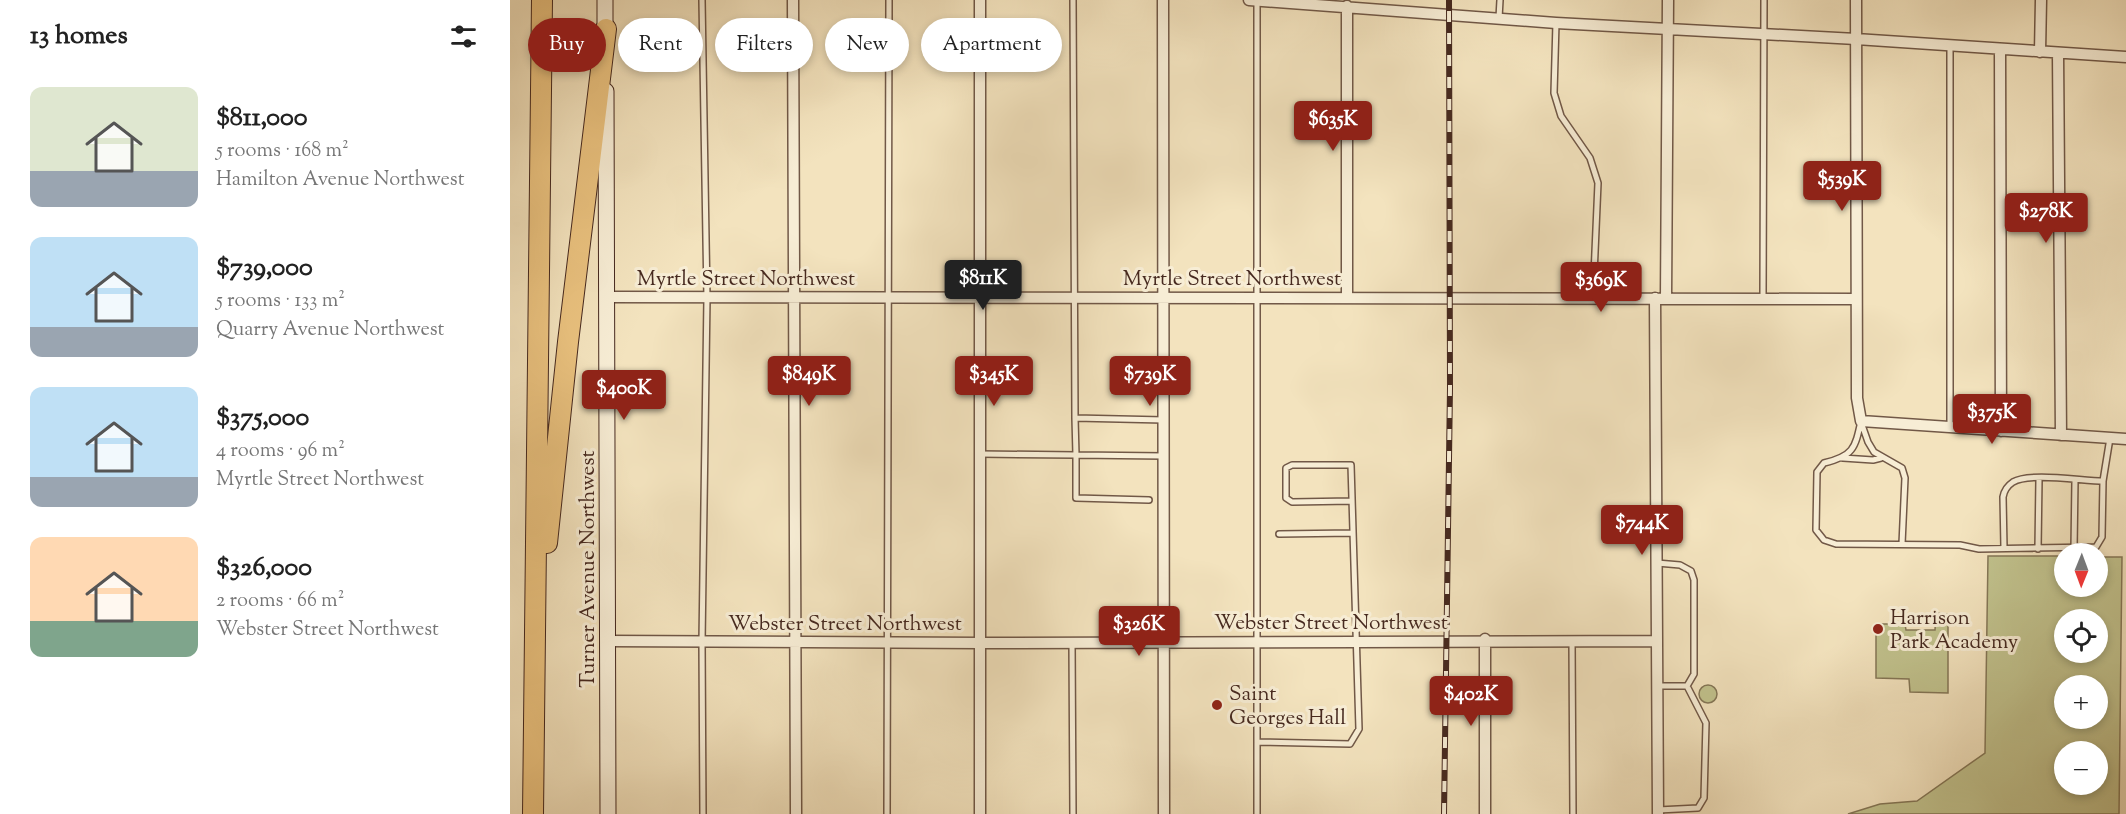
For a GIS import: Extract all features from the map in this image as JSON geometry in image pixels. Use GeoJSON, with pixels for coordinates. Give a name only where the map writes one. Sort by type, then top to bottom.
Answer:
{"type":"FeatureCollection","features":[{"type":"Feature","properties":{"kind":"highway"},"geometry":{"type":"LineString","coordinates":[[533,814],[542,0]]}},
{"type":"Feature","properties":{"kind":"highway"},"geometry":{"type":"LineString","coordinates":[[535,668],[568,342],[601,72]]}},
{"type":"Feature","properties":{"kind":"street","name":"Turner Avenue Northwest"},"geometry":{"type":"LineString","coordinates":[[605,0],[606,18]]}},
{"type":"Feature","properties":{"kind":"street"},"geometry":{"type":"LineString","coordinates":[[793,0],[796,814]]}},
{"type":"Feature","properties":{"kind":"street"},"geometry":{"type":"LineString","coordinates":[[980,0],[980,814]]}},
{"type":"Feature","properties":{"kind":"street"},"geometry":{"type":"LineString","coordinates":[[1163,0],[1164,814]]}},
{"type":"Feature","properties":{"kind":"street"},"geometry":{"type":"LineString","coordinates":[[1249,0],[1351,4],[1556,23],[1856,39],[2126,57]]}},
{"type":"Feature","properties":{"kind":"street"},"geometry":{"type":"LineString","coordinates":[[1658,812],[1657,563],[1668,0]]}},
{"type":"Feature","properties":{"kind":"street"},"geometry":{"type":"LineString","coordinates":[[1856,0],[1857,398],[1861,421],[2126,439]]}},
{"type":"Feature","properties":{"kind":"street"},"geometry":{"type":"LineString","coordinates":[[2040,52],[2041,0]]}},
{"type":"Feature","properties":{"kind":"street"},"geometry":{"type":"LineString","coordinates":[[1347,298],[1351,4]]}},
{"type":"Feature","properties":{"kind":"street","name":"Turner Avenue Northwest"},"geometry":{"type":"LineString","coordinates":[[606,29],[608,814]]}},
{"type":"Feature","properties":{"kind":"street"},"geometry":{"type":"LineString","coordinates":[[2000,49],[2001,431]]}},
{"type":"Feature","properties":{"kind":"street"},"geometry":{"type":"LineString","coordinates":[[2058,53],[2061,435]]}},
{"type":"Feature","properties":{"kind":"street","name":"Myrtle Street Northwest"},"geometry":{"type":"LineString","coordinates":[[608,297],[1763,297],[1856,299]]}},
{"type":"Feature","properties":{"kind":"street"},"geometry":{"type":"LineString","coordinates":[[1485,639],[1485,814]]}},
{"type":"Feature","properties":{"kind":"street","name":"Webster Street Northwest"},"geometry":{"type":"LineString","coordinates":[[608,641],[886,643],[1257,643],[1485,639],[1657,641]]}},
{"type":"Feature","properties":{"kind":"lane"},"geometry":{"type":"LineString","coordinates":[[702,0],[707,298],[702,642],[703,814]]}},
{"type":"Feature","properties":{"kind":"lane"},"geometry":{"type":"LineString","coordinates":[[887,814],[888,0]]}},
{"type":"Feature","properties":{"kind":"lane"},"geometry":{"type":"LineString","coordinates":[[1073,0],[1076,498],[1149,500]]}},
{"type":"Feature","properties":{"kind":"lane"},"geometry":{"type":"LineString","coordinates":[[1257,0],[1257,814]]}},
{"type":"Feature","properties":{"kind":"lane"},"geometry":{"type":"LineString","coordinates":[[1499,18],[1500,0]]}},
{"type":"Feature","properties":{"kind":"lane"},"geometry":{"type":"LineString","coordinates":[[1763,297],[1764,0]]}},
{"type":"Feature","properties":{"kind":"lane"},"geometry":{"type":"LineString","coordinates":[[1556,23],[1554,93],[1561,116],[1590,158],[1598,183],[1593,298]]}},
{"type":"Feature","properties":{"kind":"lane"},"geometry":{"type":"LineString","coordinates":[[1950,45],[1950,428]]}},
{"type":"Feature","properties":{"kind":"lane"},"geometry":{"type":"LineString","coordinates":[[1075,418],[1164,420]]}},
{"type":"Feature","properties":{"kind":"lane"},"geometry":{"type":"LineString","coordinates":[[1843,458],[1857,442],[1861,421]]}},
{"type":"Feature","properties":{"kind":"lane"},"geometry":{"type":"LineString","coordinates":[[1861,421],[1868,442],[1881,458]]}},
{"type":"Feature","properties":{"kind":"lane"},"geometry":{"type":"LineString","coordinates":[[2098,543],[2102,537],[2103,482],[2110,438]]}},
{"type":"Feature","properties":{"kind":"lane"},"geometry":{"type":"LineString","coordinates":[[980,454],[1164,456]]}},
{"type":"Feature","properties":{"kind":"lane"},"geometry":{"type":"LineString","coordinates":[[1902,544],[1905,478],[1902,468],[1893,461],[1881,458],[1872,460],[1843,458],[1824,463],[1817,472],[1816,530],[1824,540],[1836,544],[2054,549]]}},
{"type":"Feature","properties":{"kind":"lane"},"geometry":{"type":"LineString","coordinates":[[1257,742],[1350,744],[1359,729],[1351,465],[1292,465],[1286,468],[1286,498],[1292,502],[1352,501]]}},
{"type":"Feature","properties":{"kind":"lane"},"geometry":{"type":"LineString","coordinates":[[2004,548],[2005,489],[2013,482],[2040,479],[2103,482]]}},
{"type":"Feature","properties":{"kind":"lane"},"geometry":{"type":"LineString","coordinates":[[2038,549],[2040,479]]}},
{"type":"Feature","properties":{"kind":"lane"},"geometry":{"type":"LineString","coordinates":[[2074,543],[2075,480]]}},
{"type":"Feature","properties":{"kind":"lane"},"geometry":{"type":"LineString","coordinates":[[1279,534],[1353,533]]}},
{"type":"Feature","properties":{"kind":"lane"},"geometry":{"type":"LineString","coordinates":[[1657,563],[1680,565],[1691,571],[1694,580],[1694,674],[1688,686]]}},
{"type":"Feature","properties":{"kind":"lane"},"geometry":{"type":"LineString","coordinates":[[1572,640],[1573,814]]}},
{"type":"Feature","properties":{"kind":"lane"},"geometry":{"type":"LineString","coordinates":[[1072,643],[1073,814]]}},
{"type":"Feature","properties":{"kind":"lane"},"geometry":{"type":"LineString","coordinates":[[1657,686],[1688,686]]}},
{"type":"Feature","properties":{"kind":"lane"},"geometry":{"type":"LineString","coordinates":[[1658,812],[1698,808],[1704,798],[1706,723],[1688,686]]}},
{"type":"Feature","properties":{"kind":"green space"},"geometry":{"type":"Polygon","coordinates":[[[1988,556],[2054,556],[2054,597],[2108,597],[2108,557],[2122,557],[2119,814],[1848,814],[1880,804],[1917,801],[1985,753],[1988,556]]]}},
{"type":"Feature","properties":{"kind":"green space"},"geometry":{"type":"Polygon","coordinates":[[[1936,613],[1948,614],[1948,693],[1910,692],[1909,679],[1876,678],[1876,624],[1905,624],[1906,630],[1935,630],[1936,613]]]}},
{"type":"Feature","properties":{"kind":"green space"},"geometry":{"type":"Polygon","coordinates":[[[1708,685],[1714,688],[1717,694],[1714,700],[1708,703],[1702,700],[1699,694],[1702,688],[1708,685]]]}},
{"type":"Feature","properties":{"kind":"railway"},"geometry":{"type":"LineString","coordinates":[[1444,814],[1450,388],[1449,0]]}},
{"type":"Feature","properties":{"kind":"place","name":"Harrison Park Academy"},"geometry":{"type":"Point","coordinates":[1878,629]}},
{"type":"Feature","properties":{"kind":"place","name":"Saint Georges Hall"},"geometry":{"type":"Point","coordinates":[1217,705]}}]}
